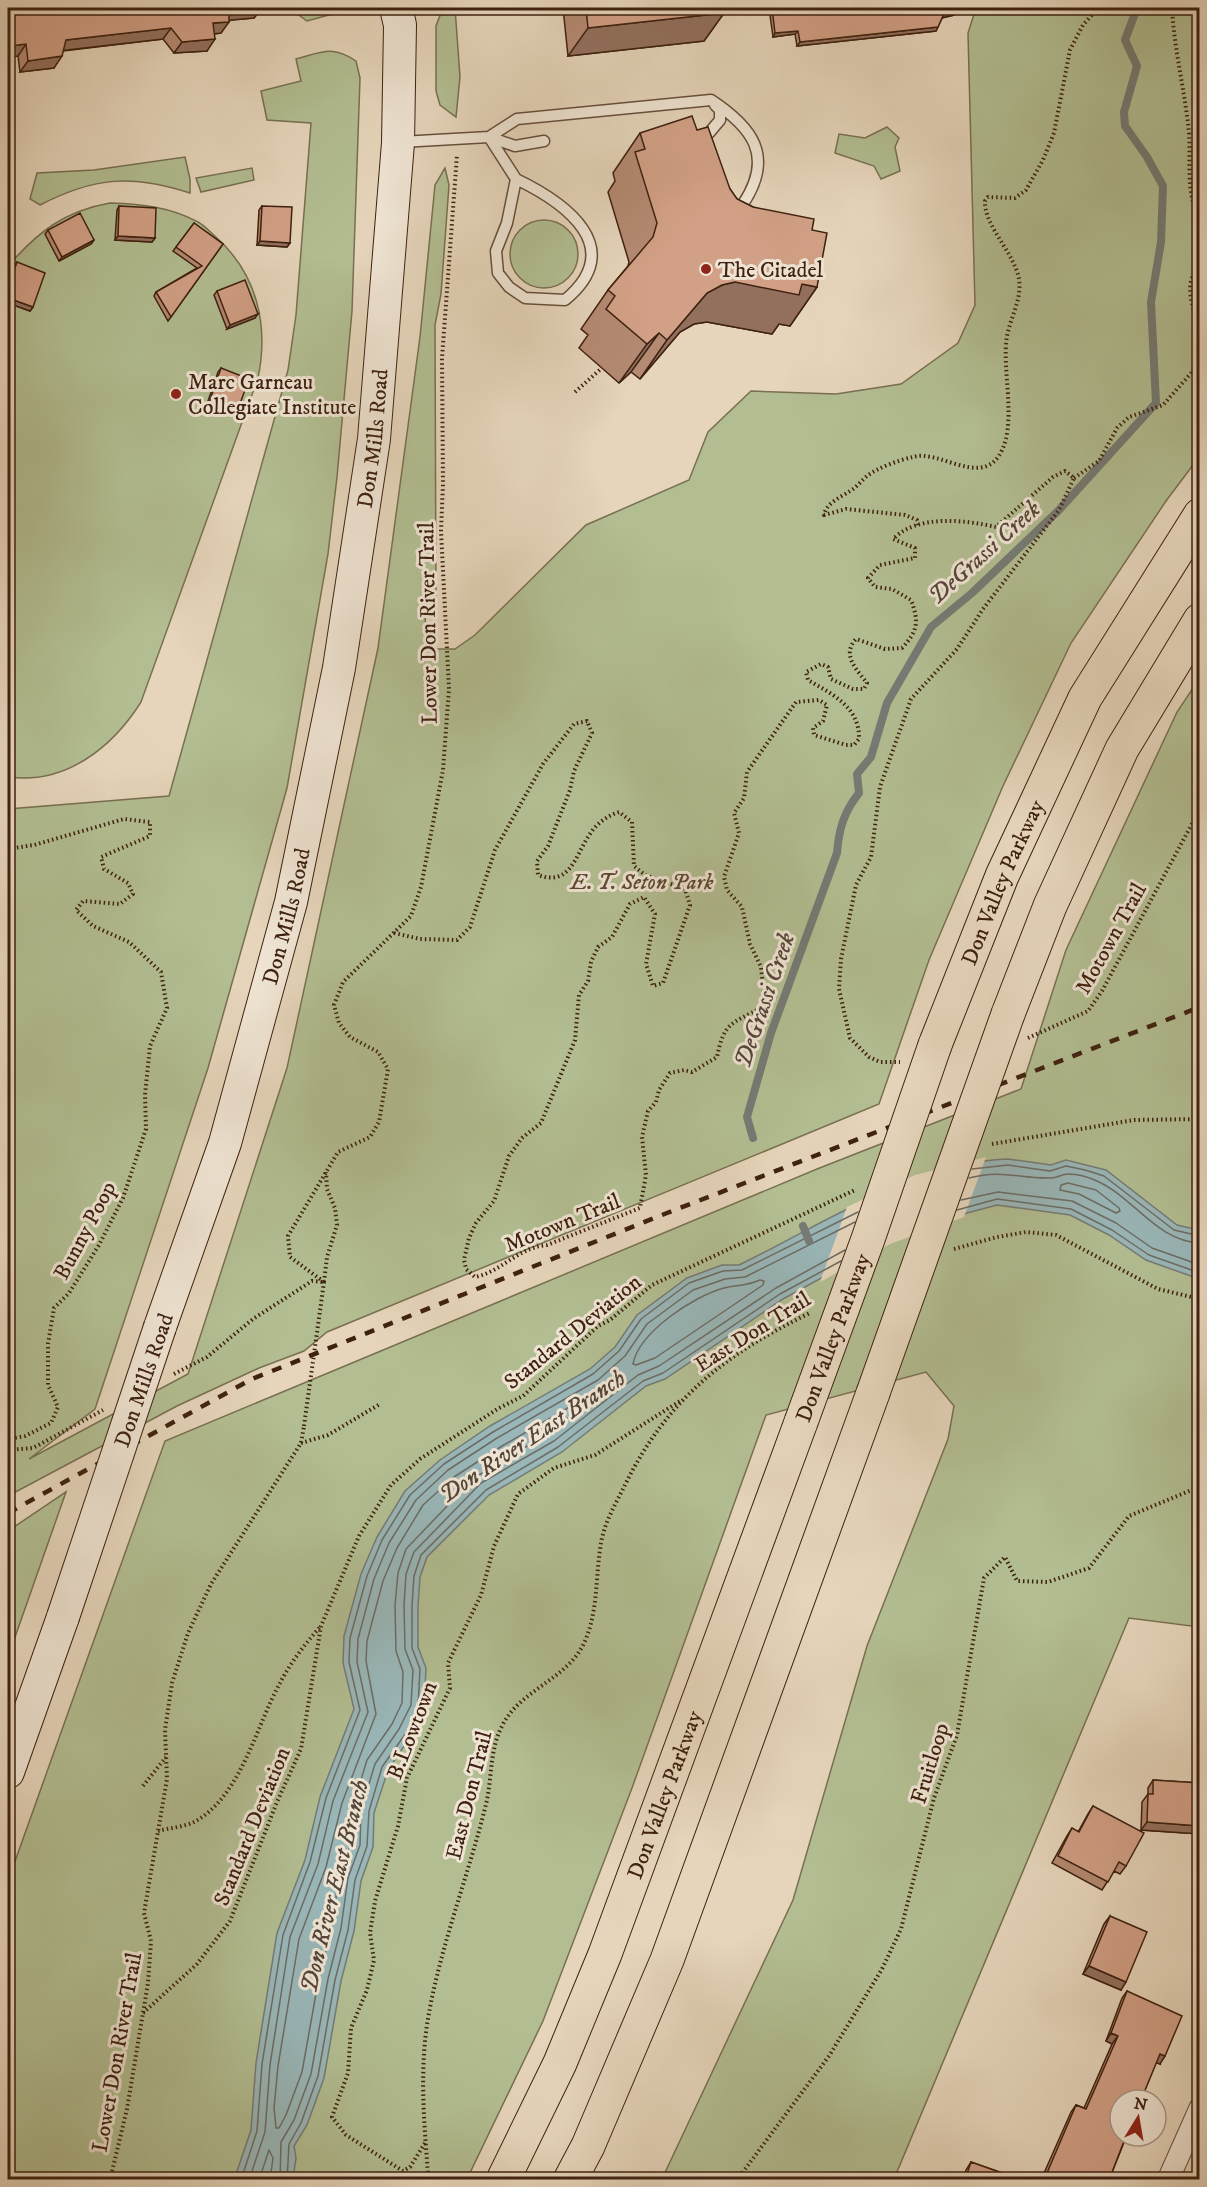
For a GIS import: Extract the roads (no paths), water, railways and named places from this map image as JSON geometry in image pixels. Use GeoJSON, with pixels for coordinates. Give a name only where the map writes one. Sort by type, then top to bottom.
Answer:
{"type":"FeatureCollection","features":[{"type":"Feature","properties":{"kind":"highway","name":"Don Valley Parkway"},"geometry":{"type":"LineString","coordinates":[[503,2180],[560,2063],[605,1954],[868,1239],[934,1045],[1002,876],[1085,698],[1200,514]]}},
{"type":"Feature","properties":{"kind":"highway"},"geometry":{"type":"LineString","coordinates":[[570,2180],[588,2146],[667,1960],[873,1393],[1016,1026],[1050,906],[1122,749],[1200,620]]}},
{"type":"Feature","properties":{"kind":"main road","name":"Don Mills Road"},"geometry":{"type":"LineString","coordinates":[[8,1772],[225,1143],[291,902],[339,668],[374,439],[398,142],[401,14]]}},
{"type":"Feature","properties":{"kind":"street"},"geometry":{"type":"LineString","coordinates":[[1168,2180],[1173,2164],[1200,2108]]}},
{"type":"Feature","properties":{"kind":"lane"},"geometry":{"type":"LineString","coordinates":[[489,137],[517,119],[711,100],[744,123],[753,137],[757,157],[756,175],[751,192],[743,204]]}},
{"type":"Feature","properties":{"kind":"lane"},"geometry":{"type":"LineString","coordinates":[[709,133],[720,120],[720,110],[711,100]]}},
{"type":"Feature","properties":{"kind":"lane"},"geometry":{"type":"LineString","coordinates":[[489,137],[516,179],[541,191],[571,213],[590,243],[590,269],[581,286],[564,300],[525,298],[509,287],[498,273],[496,251],[507,223],[516,179]]}},
{"type":"Feature","properties":{"kind":"lane"},"geometry":{"type":"LineString","coordinates":[[398,142],[489,137],[515,146],[544,141]]}},
{"type":"Feature","properties":{"kind":"water","name":"Don River East Branch"},"geometry":{"type":"Polygon","coordinates":[[[1008,1159],[1051,1165],[1066,1160],[1106,1170],[1177,1225],[1199,1230],[1199,1279],[1146,1260],[1109,1235],[1070,1215],[997,1205],[967,1213],[889,1241],[783,1299],[665,1379],[646,1386],[562,1452],[489,1495],[427,1557],[420,1577],[418,1647],[426,1668],[424,1709],[411,1736],[388,1770],[374,1813],[373,1847],[361,1881],[354,1931],[341,1981],[324,2078],[307,2125],[294,2146],[296,2158],[293,2179],[234,2180],[251,2130],[256,2063],[277,1933],[305,1860],[320,1797],[354,1709],[343,1663],[344,1636],[361,1574],[377,1537],[405,1491],[440,1460],[490,1426],[590,1369],[615,1347],[637,1315],[687,1278],[722,1265],[739,1265],[836,1214],[903,1183],[937,1171],[972,1163],[1008,1159]]]}},
{"type":"Feature","properties":{"kind":"waterway","name":"DeGrassi Creek"},"geometry":{"type":"LineString","coordinates":[[753,1138],[747,1117],[771,1033],[837,853],[843,821],[859,793],[857,774],[871,757],[887,703],[931,627],[972,593],[1059,510],[1156,403],[1151,302],[1161,242],[1163,186],[1147,157],[1125,126],[1124,112],[1137,66],[1125,40],[1137,8]]}},
{"type":"Feature","properties":{"kind":"waterway","name":"DeGrassi Creek"},"geometry":{"type":"LineString","coordinates":[[803,1226],[809,1241]]}},
{"type":"Feature","properties":{"kind":"railway"},"geometry":{"type":"LineString","coordinates":[[8,1513],[252,1379],[667,1213],[1200,1007]]}},
{"type":"Feature","properties":{"kind":"place","name":"The Citadel"},"geometry":{"type":"Point","coordinates":[706,269]}},
{"type":"Feature","properties":{"kind":"place","name":"Marc Garneau Collegiate Institute"},"geometry":{"type":"Point","coordinates":[176,394]}},
{"type":"Feature","properties":{"kind":"park label","name":"E. T. Seton Park"},"geometry":{"type":"Point","coordinates":[642,881]}}]}
